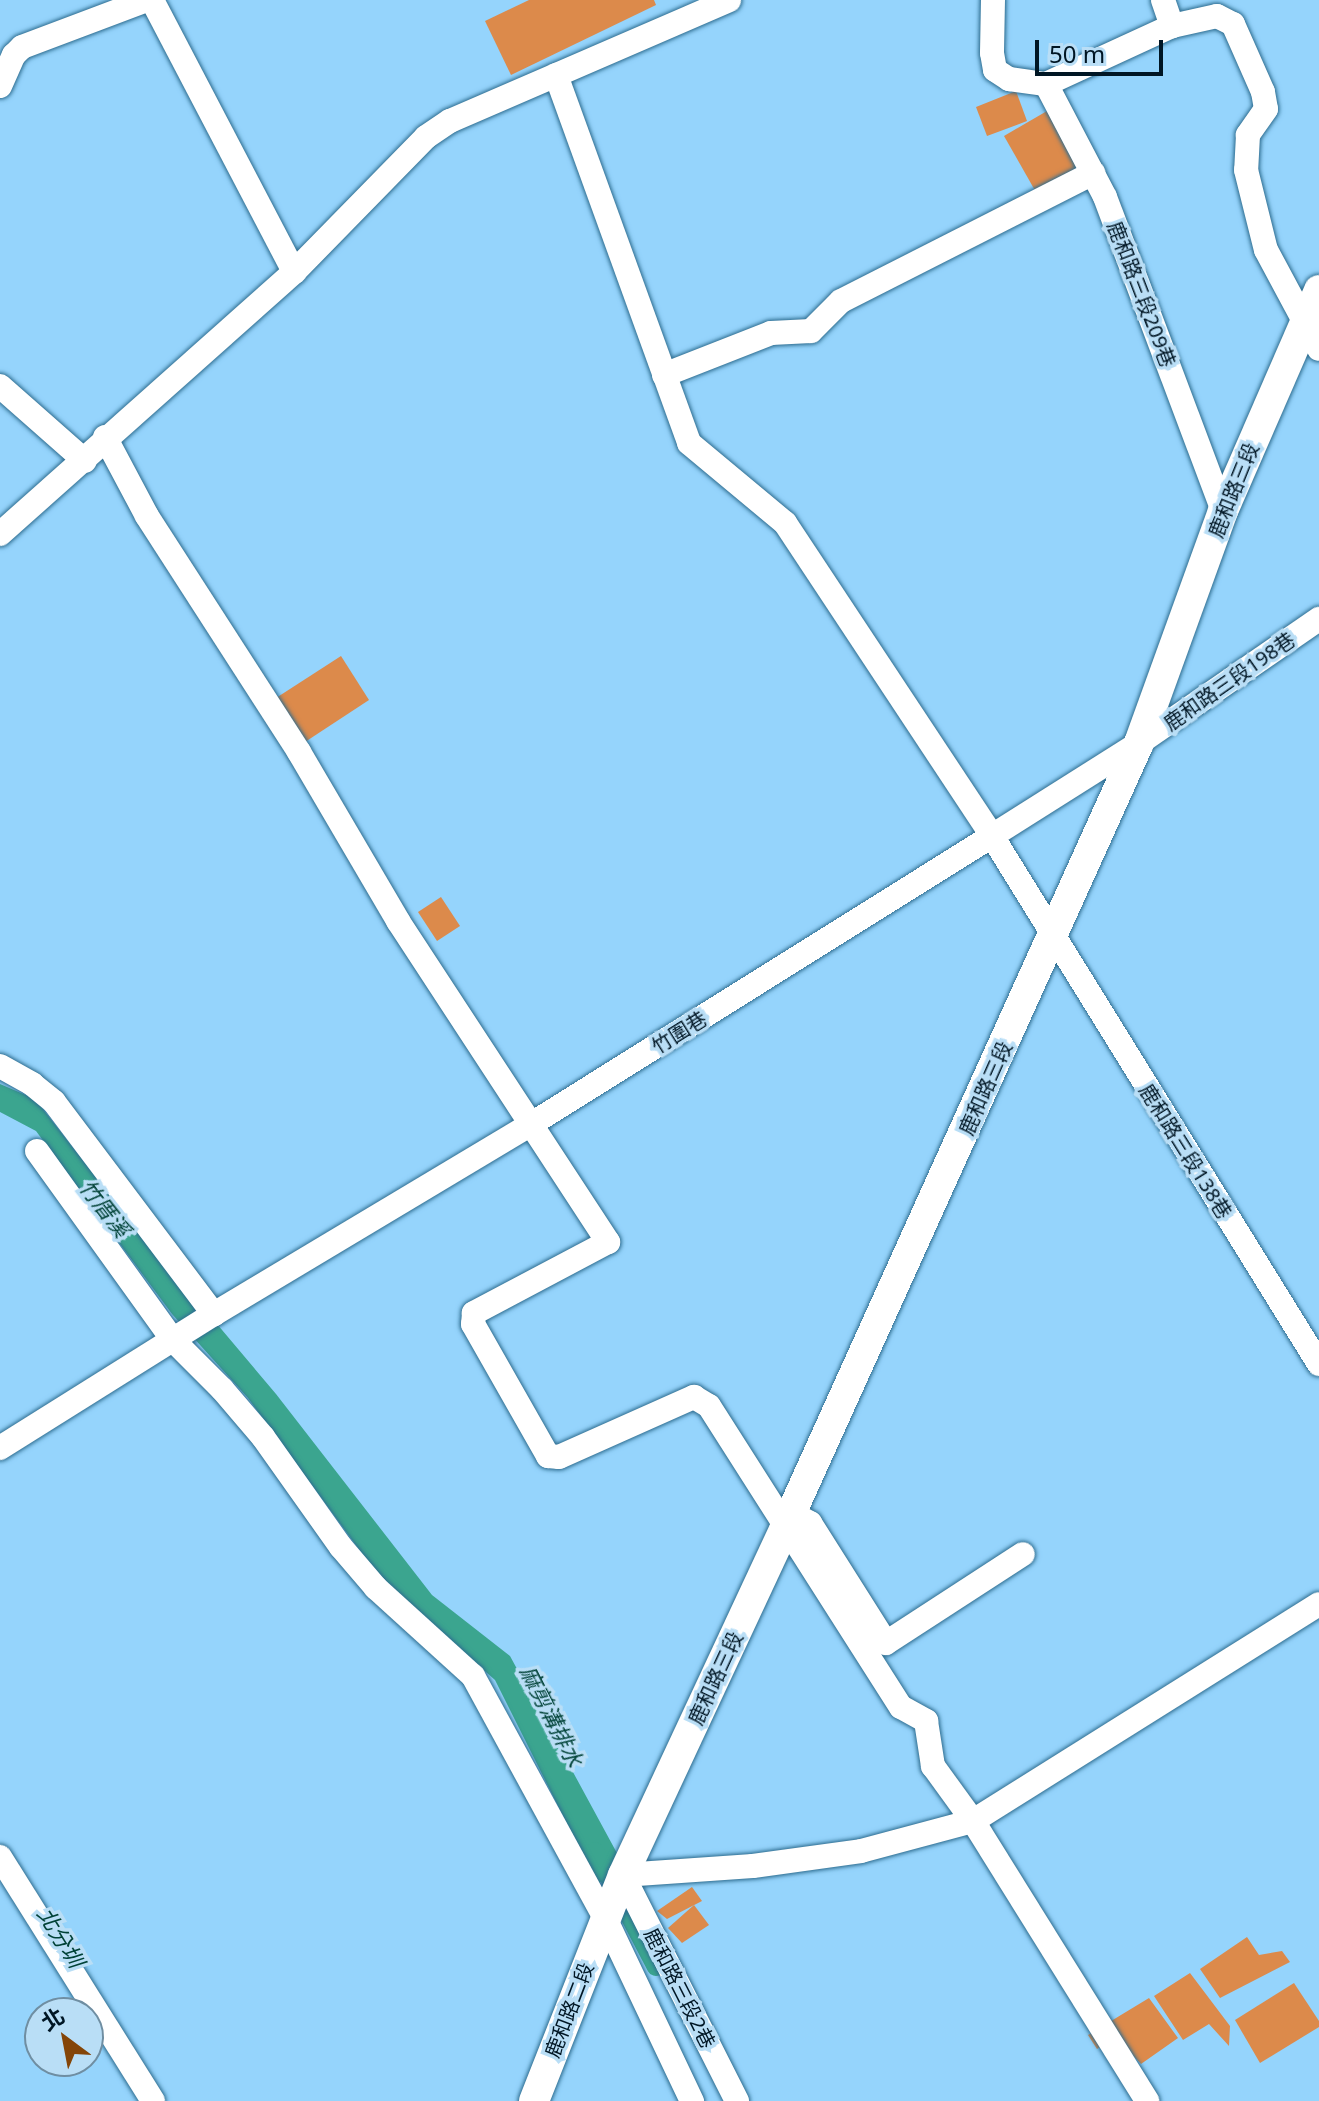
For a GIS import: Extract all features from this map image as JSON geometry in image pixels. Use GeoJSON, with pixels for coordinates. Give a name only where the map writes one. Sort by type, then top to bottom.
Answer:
{"type":"FeatureCollection","features":[{"type":"Feature","properties":{"kind":"main road","name":"鹿和路三段"},"geometry":{"type":"LineString","coordinates":[[605,1918],[1053,939],[1139,743],[1223,511],[1311,337],[1319,290]]}},
{"type":"Feature","properties":{"kind":"main road","name":"鹿和路二段"},"geometry":{"type":"LineString","coordinates":[[534,2101],[605,1918]]}},
{"type":"Feature","properties":{"kind":"street"},"geometry":{"type":"LineString","coordinates":[[0,86],[22,47],[149,0],[294,272]]}},
{"type":"Feature","properties":{"kind":"street"},"geometry":{"type":"LineString","coordinates":[[0,534],[85,461],[105,437],[294,272],[426,137],[450,121],[729,0]]}},
{"type":"Feature","properties":{"kind":"street"},"geometry":{"type":"LineString","coordinates":[[993,0],[992,53],[995,70],[1009,79],[1046,84],[1172,26],[1217,16],[1233,24],[1266,109],[1248,135],[1246,170],[1266,250],[1311,337]]}},
{"type":"Feature","properties":{"kind":"street"},"geometry":{"type":"LineString","coordinates":[[1163,0],[1172,26]]}},
{"type":"Feature","properties":{"kind":"street","name":"鹿和路三段138巷"},"geometry":{"type":"LineString","coordinates":[[556,75],[689,443],[785,523],[992,836],[1319,1364]]}},
{"type":"Feature","properties":{"kind":"street","name":"鹿和路三段209巷"},"geometry":{"type":"LineString","coordinates":[[1046,84],[1105,197],[1223,511]]}},
{"type":"Feature","properties":{"kind":"street"},"geometry":{"type":"LineString","coordinates":[[664,375],[771,333],[811,331],[841,301],[1093,173]]}},
{"type":"Feature","properties":{"kind":"street"},"geometry":{"type":"LineString","coordinates":[[0,386],[85,461]]}},
{"type":"Feature","properties":{"kind":"street"},"geometry":{"type":"LineString","coordinates":[[105,437],[147,516],[299,752],[398,921],[608,1242],[474,1313],[473,1324],[548,1456],[559,1457],[694,1397],[709,1406],[788,1520],[901,1707],[926,1721],[933,1766],[973,1821],[1147,2101]]}},
{"type":"Feature","properties":{"kind":"street","name":"鹿和路三段198巷"},"geometry":{"type":"LineString","coordinates":[[1139,743],[1319,619]]}},
{"type":"Feature","properties":{"kind":"street","name":"竹圍巷"},"geometry":{"type":"LineString","coordinates":[[0,1448],[172,1339],[533,1123],[1139,743]]}},
{"type":"Feature","properties":{"kind":"street"},"geometry":{"type":"LineString","coordinates":[[0,1066],[32,1084],[54,1102],[214,1314]]}},
{"type":"Feature","properties":{"kind":"street"},"geometry":{"type":"LineString","coordinates":[[37,1151],[172,1339],[263,1437],[341,1547],[376,1588],[473,1676],[605,1918],[692,2101]]}},
{"type":"Feature","properties":{"kind":"street"},"geometry":{"type":"LineString","coordinates":[[788,1520],[810,1523],[886,1643],[1023,1554]]}},
{"type":"Feature","properties":{"kind":"street"},"geometry":{"type":"LineString","coordinates":[[623,1875],[753,1866],[861,1851],[973,1821],[1319,1604]]}},
{"type":"Feature","properties":{"kind":"street"},"geometry":{"type":"LineString","coordinates":[[0,1857],[153,2101]]}},
{"type":"Feature","properties":{"kind":"street","name":"鹿和路三段2巷"},"geometry":{"type":"LineString","coordinates":[[623,1875],[737,2101]]}},
{"type":"Feature","properties":{"kind":"water","name":"竹厝溪"},"geometry":{"type":"Polygon","coordinates":[[[0,1084],[35,1099],[131,1222],[276,1394],[432,1595],[510,1656],[618,1855],[598,1886],[495,1680],[380,1578],[248,1398],[172,1314],[36,1131],[0,1112],[0,1084]]]}},
{"type":"Feature","properties":{"kind":"building"},"geometry":{"type":"Polygon","coordinates":[[[529,0],[654,0],[656,5],[511,75],[485,21],[529,0]]]}},
{"type":"Feature","properties":{"kind":"building"},"geometry":{"type":"Polygon","coordinates":[[[1016,91],[1027,121],[987,136],[976,107],[1016,91]]]}},
{"type":"Feature","properties":{"kind":"building"},"geometry":{"type":"Polygon","coordinates":[[[1047,111],[1081,169],[1037,194],[1004,136],[1047,111]]]}},
{"type":"Feature","properties":{"kind":"building"},"geometry":{"type":"Polygon","coordinates":[[[341,656],[369,700],[305,742],[276,698],[341,656]]]}},
{"type":"Feature","properties":{"kind":"building"},"geometry":{"type":"Polygon","coordinates":[[[441,897],[460,926],[437,941],[418,912],[441,897]]]}},
{"type":"Feature","properties":{"kind":"building"},"geometry":{"type":"Polygon","coordinates":[[[692,1887],[702,1901],[667,1919],[657,1911],[692,1887]]]}},
{"type":"Feature","properties":{"kind":"building"},"geometry":{"type":"Polygon","coordinates":[[[694,1905],[709,1925],[682,1943],[668,1928],[694,1905]]]}},
{"type":"Feature","properties":{"kind":"building"},"geometry":{"type":"Polygon","coordinates":[[[1247,1937],[1259,1955],[1282,1951],[1290,1962],[1220,1998],[1200,1969],[1247,1937]]]}},
{"type":"Feature","properties":{"kind":"building"},"geometry":{"type":"Polygon","coordinates":[[[1190,1973],[1230,2026],[1229,2046],[1209,2024],[1183,2040],[1154,1996],[1190,1973]]]}},
{"type":"Feature","properties":{"kind":"building"},"geometry":{"type":"Polygon","coordinates":[[[1294,1983],[1319,2021],[1319,2027],[1260,2063],[1235,2020],[1294,1983]]]}},
{"type":"Feature","properties":{"kind":"building"},"geometry":{"type":"Polygon","coordinates":[[[1149,1998],[1178,2038],[1141,2064],[1116,2037],[1097,2049],[1088,2035],[1149,1998]]]}},
{"type":"Feature","properties":{"kind":"waterway","name":"麻剪溝排水"},"geometry":{"type":"LineString","coordinates":[[595,1851],[656,1967]]}},
{"type":"Feature","properties":{"kind":"water label","name":"北分圳"},"geometry":{"type":"Point","coordinates":[61,1937]}}]}
